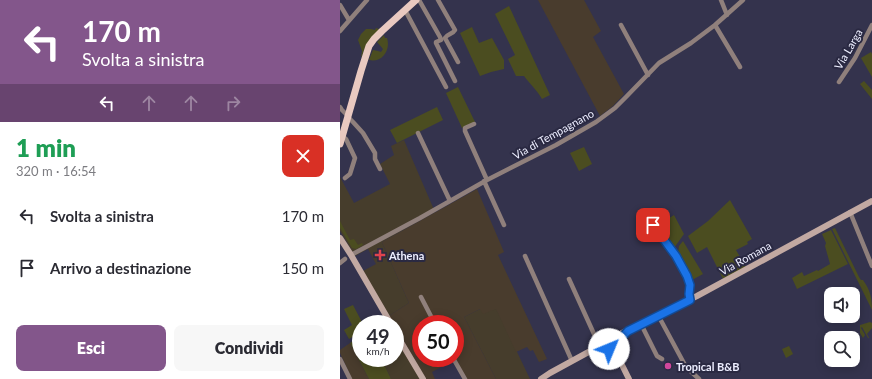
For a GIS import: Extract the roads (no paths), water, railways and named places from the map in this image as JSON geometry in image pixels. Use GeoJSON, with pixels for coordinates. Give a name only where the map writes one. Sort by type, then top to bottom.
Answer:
{"type":"FeatureCollection","features":[{"type":"Feature","properties":{"kind":"main road"},"geometry":{"type":"LineString","coordinates":[[340,144],[367,51],[374,39],[417,0]]}},
{"type":"Feature","properties":{"kind":"main road","name":"Via Romana"},"geometry":{"type":"LineString","coordinates":[[613,346],[628,331],[690,300],[872,201]]}},
{"type":"Feature","properties":{"kind":"main road"},"geometry":{"type":"LineString","coordinates":[[340,238],[352,255],[385,315]]}},
{"type":"Feature","properties":{"kind":"main road"},"geometry":{"type":"LineString","coordinates":[[541,379],[597,347],[613,346],[629,379]]}},
{"type":"Feature","properties":{"kind":"main road"},"geometry":{"type":"LineString","coordinates":[[404,348],[422,379]]}},
{"type":"Feature","properties":{"kind":"street"},"geometry":{"type":"LineString","coordinates":[[340,31],[366,0]]}},
{"type":"Feature","properties":{"kind":"street"},"geometry":{"type":"LineString","coordinates":[[417,0],[440,37],[440,40],[436,43],[455,81]]}},
{"type":"Feature","properties":{"kind":"street"},"geometry":{"type":"LineString","coordinates":[[438,0],[455,30],[445,38],[458,62]]}},
{"type":"Feature","properties":{"kind":"street"},"geometry":{"type":"LineString","coordinates":[[721,0],[727,15]]}},
{"type":"Feature","properties":{"kind":"street","name":"Via di Tempagnano"},"geometry":{"type":"LineString","coordinates":[[352,255],[414,222],[486,180],[556,146],[596,122],[626,97],[659,63],[716,25],[743,0]]}},
{"type":"Feature","properties":{"kind":"street"},"geometry":{"type":"LineString","coordinates":[[340,5],[349,20]]}},
{"type":"Feature","properties":{"kind":"street"},"geometry":{"type":"LineString","coordinates":[[405,10],[446,87]]}},
{"type":"Feature","properties":{"kind":"street"},"geometry":{"type":"LineString","coordinates":[[621,25],[632,48],[648,75]]}},
{"type":"Feature","properties":{"kind":"street"},"geometry":{"type":"LineString","coordinates":[[716,25],[740,67]]}},
{"type":"Feature","properties":{"kind":"street","name":"Via Larga"},"geometry":{"type":"LineString","coordinates":[[839,82],[855,58],[872,25]]}},
{"type":"Feature","properties":{"kind":"street"},"geometry":{"type":"LineString","coordinates":[[340,107],[363,133],[375,153],[375,159],[380,169]]}},
{"type":"Feature","properties":{"kind":"street"},"geometry":{"type":"LineString","coordinates":[[474,124],[465,128],[465,131],[504,225]]}},
{"type":"Feature","properties":{"kind":"street"},"geometry":{"type":"LineString","coordinates":[[418,133],[450,201]]}},
{"type":"Feature","properties":{"kind":"street"},"geometry":{"type":"LineString","coordinates":[[342,136],[346,139],[355,158],[350,174],[345,178]]}},
{"type":"Feature","properties":{"kind":"street"},"geometry":{"type":"LineString","coordinates":[[850,212],[872,266]]}},
{"type":"Feature","properties":{"kind":"street"},"geometry":{"type":"LineString","coordinates":[[653,225],[676,256],[687,276],[690,285],[690,300]]}},
{"type":"Feature","properties":{"kind":"street"},"geometry":{"type":"LineString","coordinates":[[524,256],[572,360]]}},
{"type":"Feature","properties":{"kind":"street"},"geometry":{"type":"LineString","coordinates":[[340,263],[345,259]]}},
{"type":"Feature","properties":{"kind":"street"},"geometry":{"type":"LineString","coordinates":[[569,279],[597,347]]}},
{"type":"Feature","properties":{"kind":"street"},"geometry":{"type":"LineString","coordinates":[[421,297],[430,315]]}},
{"type":"Feature","properties":{"kind":"street"},"geometry":{"type":"LineString","coordinates":[[658,315],[686,367],[699,379]]}},
{"type":"Feature","properties":{"kind":"street"},"geometry":{"type":"LineString","coordinates":[[641,324],[657,356],[662,359]]}},
{"type":"Feature","properties":{"kind":"street"},"geometry":{"type":"LineString","coordinates":[[341,362],[350,379]]}},
{"type":"Feature","properties":{"kind":"street"},"geometry":{"type":"LineString","coordinates":[[459,367],[465,379]]}},
{"type":"Feature","properties":{"kind":"place","name":"Athena"},"geometry":{"type":"Point","coordinates":[380,255]}},
{"type":"Feature","properties":{"kind":"place","name":"Tropical B&B"},"geometry":{"type":"Point","coordinates":[668,366]}}]}
